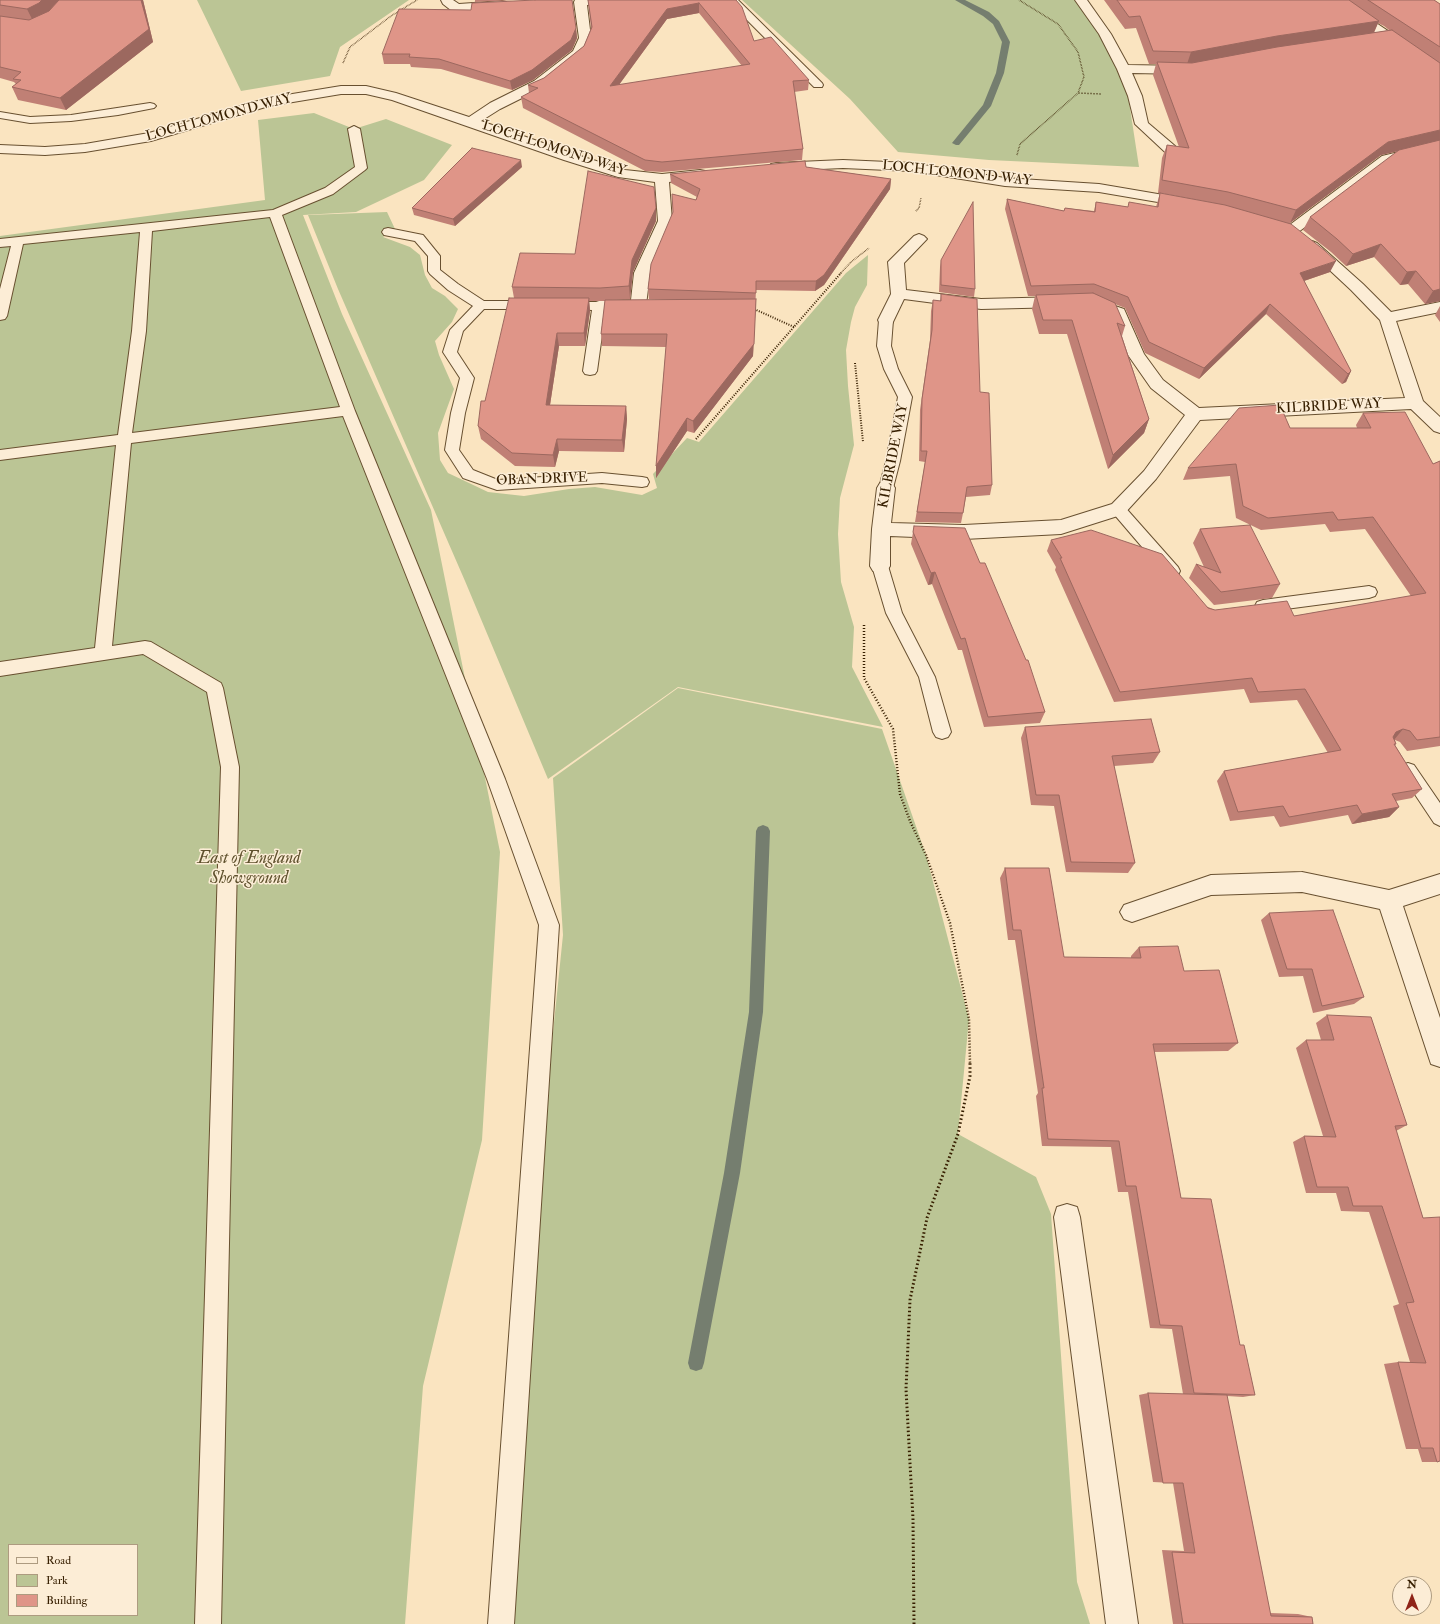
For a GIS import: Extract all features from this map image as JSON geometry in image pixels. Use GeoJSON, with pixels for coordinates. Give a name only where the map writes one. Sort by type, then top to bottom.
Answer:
{"type":"FeatureCollection","features":[{"type":"Feature","properties":{"kind":"street"},"geometry":{"type":"LineString","coordinates":[[448,0],[447,1],[456,8],[516,5]]}},
{"type":"Feature","properties":{"kind":"street"},"geometry":{"type":"LineString","coordinates":[[471,122],[496,106],[539,84],[579,53],[585,38],[576,2],[607,0]]}},
{"type":"Feature","properties":{"kind":"street"},"geometry":{"type":"LineString","coordinates":[[1081,0],[1104,34],[1124,69],[1135,96],[1142,124],[1170,149]]}},
{"type":"Feature","properties":{"kind":"street"},"geometry":{"type":"LineString","coordinates":[[1334,0],[1440,72]]}},
{"type":"Feature","properties":{"kind":"street"},"geometry":{"type":"LineString","coordinates":[[1373,39],[1388,37]]}},
{"type":"Feature","properties":{"kind":"street"},"geometry":{"type":"LineString","coordinates":[[1124,69],[1187,70],[1194,68]]}},
{"type":"Feature","properties":{"kind":"street","name":"LOCH LOMOND WAY"},"geometry":{"type":"LineString","coordinates":[[0,149],[45,151],[85,148],[151,137],[268,102],[341,90],[366,90],[396,97],[569,157],[623,174],[662,178],[714,172]]}},
{"type":"Feature","properties":{"kind":"street"},"geometry":{"type":"LineString","coordinates":[[268,102],[316,108]]}},
{"type":"Feature","properties":{"kind":"street"},"geometry":{"type":"LineString","coordinates":[[364,104],[384,102],[426,108]]}},
{"type":"Feature","properties":{"kind":"street"},"geometry":{"type":"LineString","coordinates":[[1292,230],[1387,159],[1440,146]]}},
{"type":"Feature","properties":{"kind":"street","name":"LOCH LOMOND WAY"},"geometry":{"type":"LineString","coordinates":[[765,168],[843,164],[911,167],[1005,182],[1099,188],[1200,206]]}},
{"type":"Feature","properties":{"kind":"street"},"geometry":{"type":"LineString","coordinates":[[599,306],[645,305],[642,272],[665,221],[662,178]]}},
{"type":"Feature","properties":{"kind":"street"},"geometry":{"type":"LineString","coordinates":[[1276,225],[1292,230],[1325,256],[1386,318],[1415,403],[1440,427]]}},
{"type":"Feature","properties":{"kind":"street"},"geometry":{"type":"LineString","coordinates":[[919,239],[896,262],[899,294],[981,304],[1083,302],[1118,313],[1136,355],[1157,384],[1195,414]]}},
{"type":"Feature","properties":{"kind":"street","name":"KILBRIDE WAY"},"geometry":{"type":"LineString","coordinates":[[886,320],[899,294]]}},
{"type":"Feature","properties":{"kind":"street"},"geometry":{"type":"LineString","coordinates":[[1386,318],[1440,307]]}},
{"type":"Feature","properties":{"kind":"street","name":"KILBRIDE WAY"},"geometry":{"type":"LineString","coordinates":[[881,529],[964,532],[1061,527],[1118,508],[1150,475],[1195,414],[1415,403]]}},
{"type":"Feature","properties":{"kind":"street","name":"KILBRIDE WAY"},"geometry":{"type":"LineString","coordinates":[[880,566],[881,529],[886,488]]}},
{"type":"Feature","properties":{"kind":"street"},"geometry":{"type":"LineString","coordinates":[[1132,912],[1211,885],[1302,882],[1388,900],[1440,884]]}},
{"type":"Feature","properties":{"kind":"street"},"geometry":{"type":"LineString","coordinates":[[1388,900],[1440,1055]]}},
{"type":"Feature","properties":{"kind":"street"},"geometry":{"type":"LineString","coordinates":[[1067,1217],[1122,1624]]}},
{"type":"Feature","properties":{"kind":"lane"},"geometry":{"type":"LineString","coordinates":[[732,0],[818,86]]}},
{"type":"Feature","properties":{"kind":"lane"},"geometry":{"type":"LineString","coordinates":[[0,115],[30,120],[72,118],[150,106]]}},
{"type":"Feature","properties":{"kind":"lane"},"geometry":{"type":"LineString","coordinates":[[0,243],[275,213],[329,192],[361,168],[354,129]]}},
{"type":"Feature","properties":{"kind":"lane"},"geometry":{"type":"LineString","coordinates":[[275,213],[348,411],[496,779],[549,925],[501,1624]]}},
{"type":"Feature","properties":{"kind":"lane"},"geometry":{"type":"LineString","coordinates":[[102,653],[124,440],[139,331],[146,228]]}},
{"type":"Feature","properties":{"kind":"lane"},"geometry":{"type":"LineString","coordinates":[[388,232],[419,238],[434,256],[434,271],[453,287],[481,305],[544,306]]}},
{"type":"Feature","properties":{"kind":"lane"},"geometry":{"type":"LineString","coordinates":[[0,316],[18,241]]}},
{"type":"Feature","properties":{"kind":"lane","name":"OBAN DRIVE"},"geometry":{"type":"LineString","coordinates":[[481,305],[457,330],[450,352],[468,378],[458,412],[452,450],[468,474],[497,485],[602,478],[642,482]]}},
{"type":"Feature","properties":{"kind":"lane"},"geometry":{"type":"LineString","coordinates":[[567,306],[599,306],[590,371]]}},
{"type":"Feature","properties":{"kind":"lane","name":"KILBRIDE WAY"},"geometry":{"type":"LineString","coordinates":[[886,320],[884,346],[891,369],[905,397],[893,461],[886,488]]}},
{"type":"Feature","properties":{"kind":"lane"},"geometry":{"type":"LineString","coordinates":[[0,456],[348,411]]}},
{"type":"Feature","properties":{"kind":"lane"},"geometry":{"type":"LineString","coordinates":[[1118,508],[1184,585]]}},
{"type":"Feature","properties":{"kind":"lane","name":"KILBRIDE WAY"},"geometry":{"type":"LineString","coordinates":[[880,566],[894,613],[927,677],[942,732]]}},
{"type":"Feature","properties":{"kind":"lane"},"geometry":{"type":"LineString","coordinates":[[1247,609],[1369,592]]}},
{"type":"Feature","properties":{"kind":"lane"},"geometry":{"type":"LineString","coordinates":[[0,669],[145,647],[215,688],[230,767],[208,1624]]}},
{"type":"Feature","properties":{"kind":"lane"},"geometry":{"type":"LineString","coordinates":[[1398,755],[1440,818]]}},
{"type":"Feature","properties":{"kind":"path"},"geometry":{"type":"LineString","coordinates":[[1017,157],[1020,144],[1078,93],[1084,77],[1078,52],[1058,24],[1019,0]]}},
{"type":"Feature","properties":{"kind":"path"},"geometry":{"type":"LineString","coordinates":[[914,214],[919,208],[921,195]]}},
{"type":"Feature","properties":{"kind":"path"},"geometry":{"type":"LineString","coordinates":[[696,439],[851,262],[874,244]]}},
{"type":"Feature","properties":{"kind":"path"},"geometry":{"type":"LineString","coordinates":[[750,307],[794,327]]}},
{"type":"Feature","properties":{"kind":"path"},"geometry":{"type":"LineString","coordinates":[[855,355],[858,403],[864,447]]}},
{"type":"Feature","properties":{"kind":"path"},"geometry":{"type":"LineString","coordinates":[[864,618],[864,678],[893,729],[900,794],[910,821],[926,856],[950,923],[969,1019],[970,1076],[958,1134],[927,1218],[910,1300],[906,1389],[913,1519],[914,1624]]}},
{"type":"Feature","properties":{"kind":"green space"},"geometry":{"type":"Polygon","coordinates":[[[197,0],[409,0],[340,47],[330,76],[241,91],[197,0]]]}},
{"type":"Feature","properties":{"kind":"green space"},"geometry":{"type":"Polygon","coordinates":[[[742,0],[1081,0],[1124,69],[1139,167],[989,160],[898,152],[850,99],[742,0]]]}},
{"type":"Feature","properties":{"kind":"green space","name":"East of England Showground"},"geometry":{"type":"Polygon","coordinates":[[[314,113],[354,129],[386,119],[452,145],[424,180],[356,212],[303,215],[342,314],[431,510],[500,852],[482,1140],[423,1386],[405,1624],[0,1624],[0,236],[265,200],[258,120],[314,113]]]}},
{"type":"Feature","properties":{"kind":"green space"},"geometry":{"type":"Polygon","coordinates":[[[387,212],[395,229],[383,237],[410,247],[420,255],[425,275],[432,288],[445,296],[458,309],[452,322],[435,341],[439,355],[454,389],[438,433],[440,460],[448,473],[488,492],[524,496],[569,489],[595,487],[642,495],[657,488],[653,474],[687,438],[699,442],[846,273],[868,255],[867,285],[855,307],[846,350],[854,445],[840,498],[838,534],[841,582],[854,627],[852,667],[883,727],[678,687],[548,779],[465,581],[338,289],[308,215],[387,212]]]}},
{"type":"Feature","properties":{"kind":"green space"},"geometry":{"type":"Polygon","coordinates":[[[678,688],[882,729],[926,855],[969,1019],[958,1134],[1036,1177],[1051,1214],[1077,1582],[1090,1624],[505,1624],[519,1363],[563,935],[553,778],[678,688]]]}},
{"type":"Feature","properties":{"kind":"building"},"geometry":{"type":"Polygon","coordinates":[[[0,0],[42,0],[27,9],[0,5],[0,0]]]}},
{"type":"Feature","properties":{"kind":"building"},"geometry":{"type":"Polygon","coordinates":[[[59,0],[141,0],[149,29],[60,98],[12,87],[21,80],[13,79],[21,72],[0,67],[0,16],[29,20],[49,11],[59,0]]]}},
{"type":"Feature","properties":{"kind":"building"},"geometry":{"type":"Polygon","coordinates":[[[572,0],[576,28],[571,40],[532,70],[510,81],[439,59],[409,57],[410,54],[382,54],[399,9],[471,10],[472,3],[572,0]]]}},
{"type":"Feature","properties":{"kind":"building"},"geometry":{"type":"Polygon","coordinates":[[[588,0],[736,0],[742,7],[754,41],[771,37],[809,80],[793,81],[803,149],[662,162],[645,160],[521,97],[538,88],[528,85],[544,78],[584,46],[592,27],[588,0]],[[699,3],[667,9],[610,86],[750,64],[699,3]]]}},
{"type":"Feature","properties":{"kind":"building"},"geometry":{"type":"Polygon","coordinates":[[[1117,0],[1349,0],[1379,21],[1277,36],[1191,52],[1153,51],[1140,16],[1129,17],[1117,0]]]}},
{"type":"Feature","properties":{"kind":"building"},"geometry":{"type":"Polygon","coordinates":[[[1368,0],[1434,0],[1440,4],[1440,47],[1368,0]]]}},
{"type":"Feature","properties":{"kind":"building"},"geometry":{"type":"Polygon","coordinates":[[[1392,30],[1440,63],[1440,130],[1388,142],[1296,210],[1228,192],[1162,180],[1167,145],[1189,148],[1157,62],[1192,63],[1277,47],[1392,30]]]}},
{"type":"Feature","properties":{"kind":"building"},"geometry":{"type":"Polygon","coordinates":[[[1440,140],[1440,289],[1433,291],[1416,271],[1407,272],[1381,244],[1353,254],[1310,217],[1399,150],[1440,140]]]}},
{"type":"Feature","properties":{"kind":"building"},"geometry":{"type":"Polygon","coordinates":[[[472,148],[521,160],[453,219],[412,208],[472,148]]]}},
{"type":"Feature","properties":{"kind":"building"},"geometry":{"type":"Polygon","coordinates":[[[805,161],[806,167],[891,179],[824,275],[816,281],[756,281],[756,293],[648,289],[651,264],[673,212],[672,194],[696,200],[700,189],[670,174],[805,161]]]}},
{"type":"Feature","properties":{"kind":"building"},"geometry":{"type":"Polygon","coordinates":[[[588,171],[654,187],[656,208],[632,260],[629,286],[600,288],[512,287],[520,253],[575,254],[588,171]]]}},
{"type":"Feature","properties":{"kind":"building"},"geometry":{"type":"Polygon","coordinates":[[[1160,193],[1225,205],[1291,224],[1336,261],[1300,273],[1351,371],[1348,374],[1270,304],[1204,368],[1149,342],[1128,297],[1094,284],[1031,286],[1007,199],[1064,211],[1065,208],[1095,212],[1096,202],[1128,207],[1129,202],[1158,207],[1160,193]]]}},
{"type":"Feature","properties":{"kind":"building"},"geometry":{"type":"Polygon","coordinates":[[[973,202],[975,289],[941,285],[941,260],[973,202]]]}},
{"type":"Feature","properties":{"kind":"building"},"geometry":{"type":"Polygon","coordinates":[[[1093,293],[1115,303],[1125,326],[1117,323],[1149,419],[1113,455],[1072,320],[1043,320],[1036,295],[1093,293]]]}},
{"type":"Feature","properties":{"kind":"building"},"geometry":{"type":"Polygon","coordinates":[[[941,294],[977,299],[980,392],[989,393],[992,485],[967,487],[963,513],[917,512],[927,451],[921,451],[922,399],[932,330],[933,300],[941,301],[941,294]]]}},
{"type":"Feature","properties":{"kind":"building"},"geometry":{"type":"Polygon","coordinates":[[[509,298],[589,298],[584,333],[557,333],[546,405],[626,406],[622,440],[557,439],[553,455],[512,453],[478,426],[481,401],[485,401],[509,298]]]}},
{"type":"Feature","properties":{"kind":"building"},"geometry":{"type":"Polygon","coordinates":[[[756,299],[754,344],[693,421],[687,418],[656,466],[667,334],[601,334],[605,300],[756,299]]]}},
{"type":"Feature","properties":{"kind":"building"},"geometry":{"type":"Polygon","coordinates":[[[1280,405],[1290,428],[1371,428],[1363,413],[1405,412],[1433,464],[1440,461],[1440,737],[1417,740],[1410,731],[1403,729],[1396,732],[1393,737],[1396,744],[1394,744],[1422,789],[1392,794],[1399,807],[1362,814],[1357,805],[1289,817],[1283,806],[1238,812],[1224,771],[1341,750],[1305,689],[1258,692],[1252,678],[1120,692],[1060,558],[1062,558],[1051,540],[1091,530],[1162,554],[1208,608],[1215,610],[1287,601],[1294,616],[1426,593],[1373,517],[1338,520],[1333,512],[1268,518],[1243,506],[1236,464],[1188,468],[1239,408],[1280,405]]]}},
{"type":"Feature","properties":{"kind":"building"},"geometry":{"type":"Polygon","coordinates":[[[1250,525],[1280,584],[1221,592],[1196,564],[1221,573],[1200,529],[1250,525]]]}},
{"type":"Feature","properties":{"kind":"building"},"geometry":{"type":"Polygon","coordinates":[[[914,526],[965,528],[980,563],[985,563],[1026,660],[1028,660],[1045,712],[988,717],[965,638],[961,639],[935,572],[931,573],[913,532],[914,526]]]}},
{"type":"Feature","properties":{"kind":"building"},"geometry":{"type":"Polygon","coordinates":[[[1151,719],[1160,752],[1112,756],[1135,863],[1071,862],[1059,795],[1036,795],[1025,727],[1151,719]]]}},
{"type":"Feature","properties":{"kind":"building"},"geometry":{"type":"Polygon","coordinates":[[[1005,868],[1049,868],[1064,957],[1141,958],[1139,947],[1178,946],[1184,971],[1219,970],[1238,1043],[1153,1044],[1181,1198],[1211,1199],[1240,1345],[1244,1345],[1255,1395],[1194,1393],[1182,1326],[1160,1325],[1136,1186],[1126,1186],[1119,1141],[1048,1139],[1042,1088],[1044,1088],[1021,930],[1013,930],[1005,868]]]}},
{"type":"Feature","properties":{"kind":"building"},"geometry":{"type":"Polygon","coordinates":[[[1333,910],[1364,997],[1322,1006],[1312,969],[1287,969],[1269,913],[1333,910]]]}},
{"type":"Feature","properties":{"kind":"building"},"geometry":{"type":"Polygon","coordinates":[[[1327,1015],[1371,1017],[1407,1125],[1395,1126],[1423,1218],[1440,1217],[1440,1461],[1437,1462],[1433,1448],[1421,1448],[1398,1362],[1426,1363],[1406,1303],[1414,1302],[1382,1206],[1353,1206],[1348,1187],[1317,1187],[1304,1136],[1336,1137],[1306,1040],[1334,1040],[1327,1015]]]}},
{"type":"Feature","properties":{"kind":"building"},"geometry":{"type":"Polygon","coordinates":[[[1148,1393],[1227,1395],[1271,1616],[1312,1617],[1313,1624],[1183,1624],[1172,1552],[1195,1553],[1183,1483],[1163,1483],[1148,1393]]]}},
{"type":"Feature","properties":{"kind":"waterway"},"geometry":{"type":"LineString","coordinates":[[956,143],[987,106],[1000,73],[1006,42],[996,23],[986,14],[959,0]]}},
{"type":"Feature","properties":{"kind":"waterway"},"geometry":{"type":"LineString","coordinates":[[696,1363],[732,1173],[756,1012],[763,831]]}}]}
